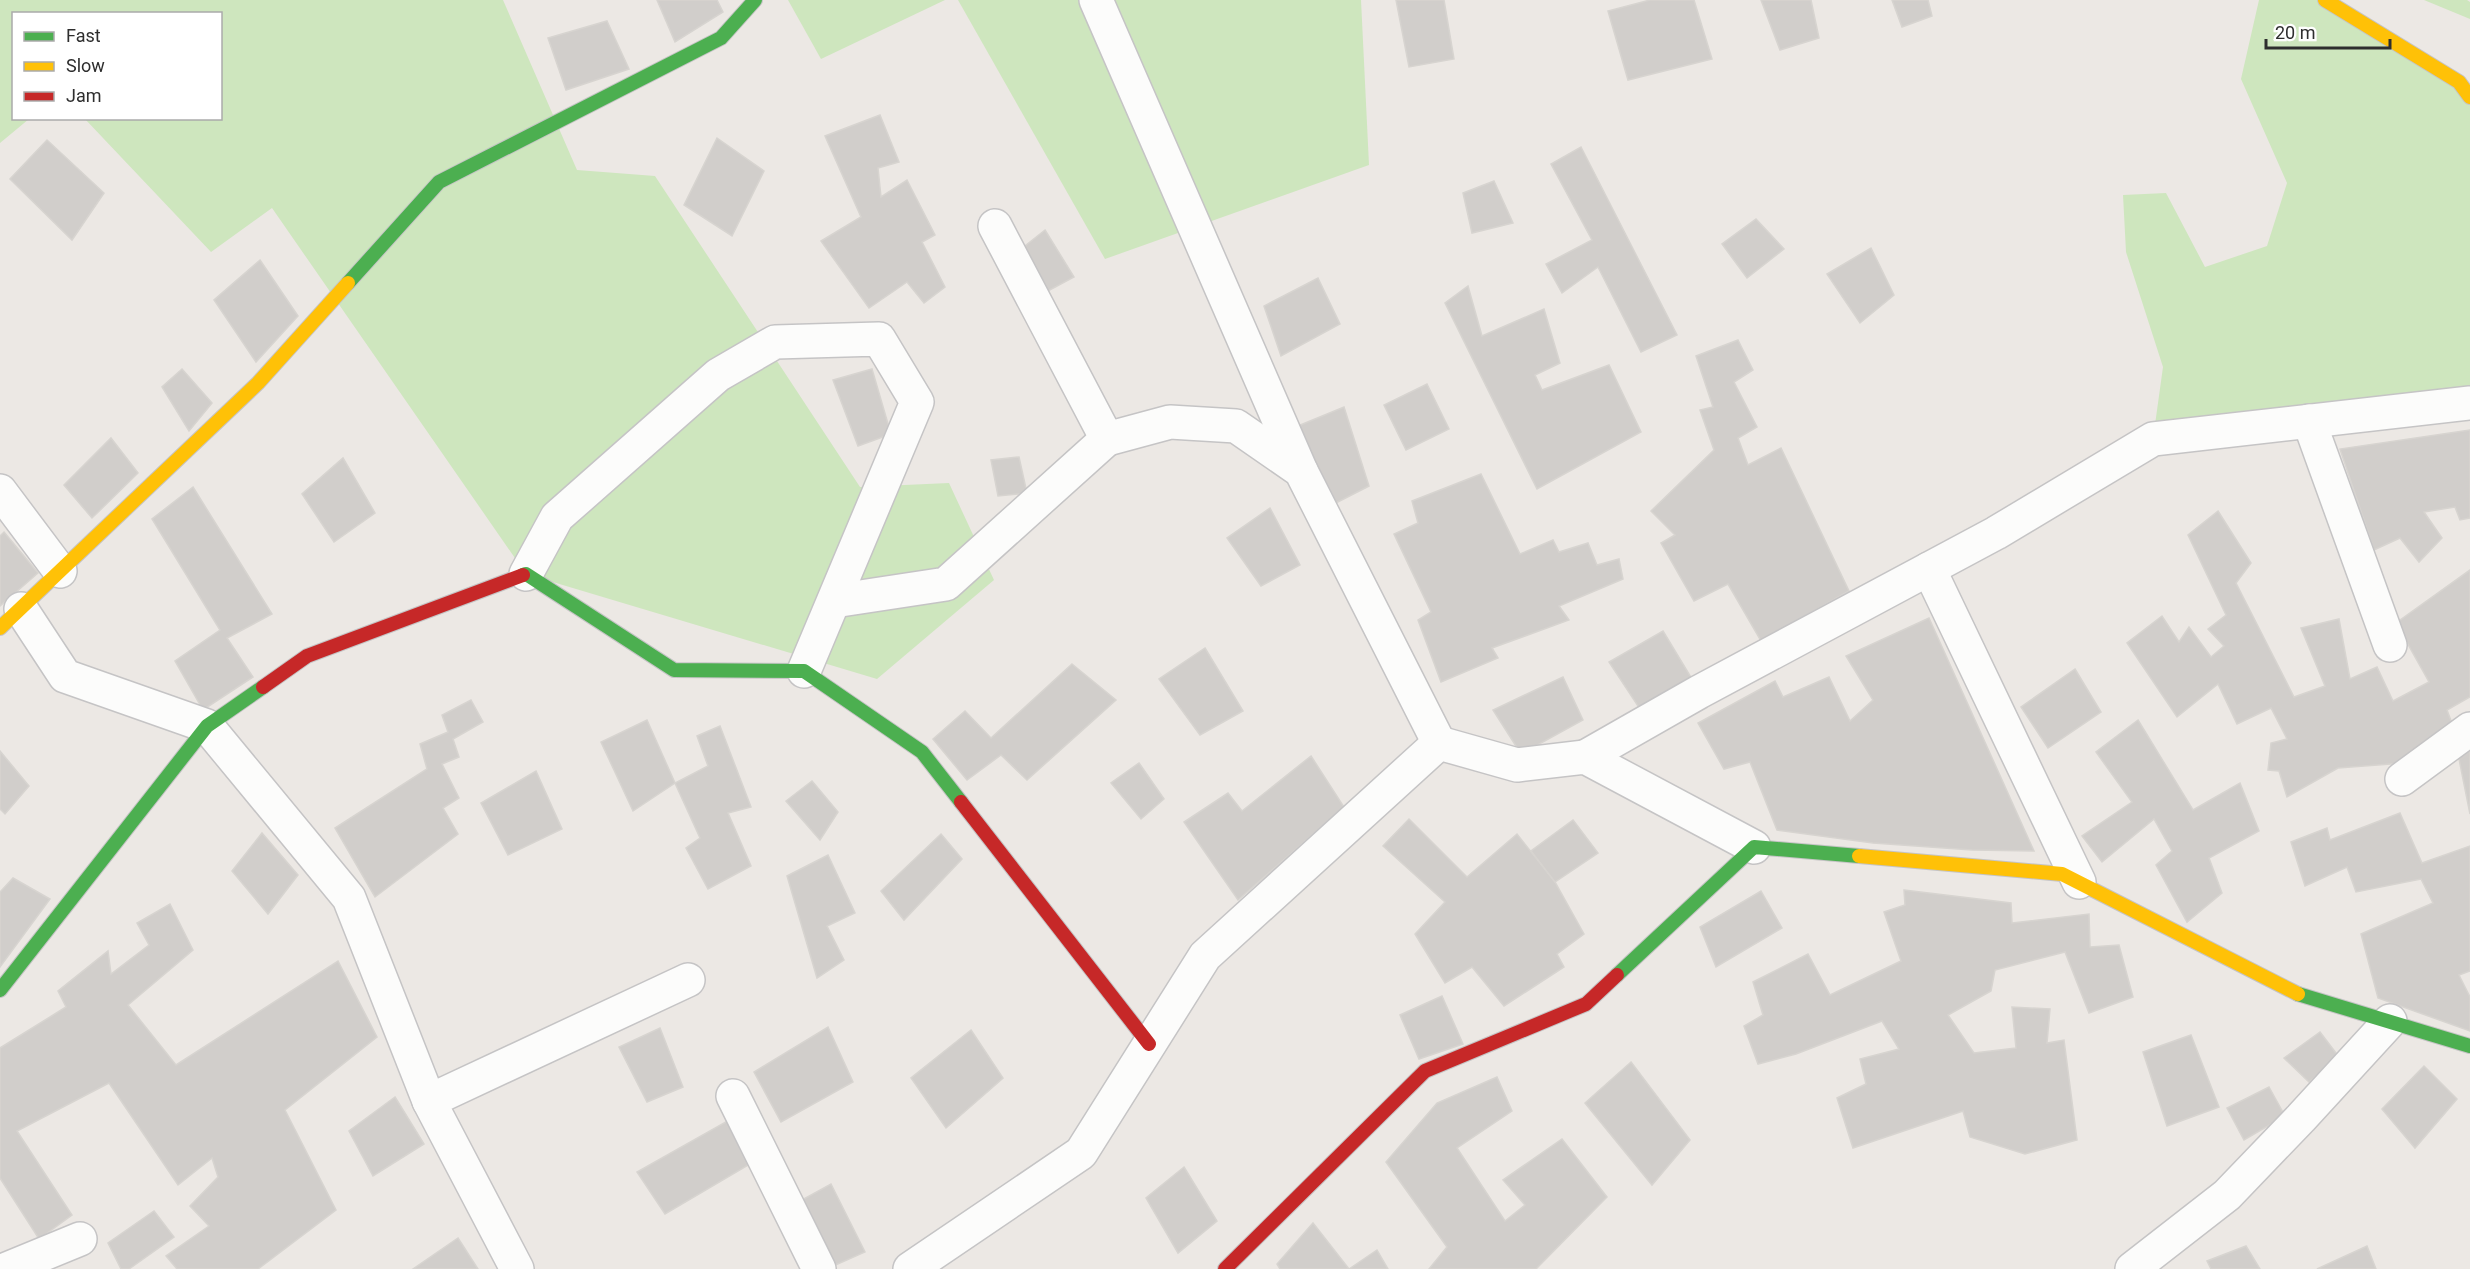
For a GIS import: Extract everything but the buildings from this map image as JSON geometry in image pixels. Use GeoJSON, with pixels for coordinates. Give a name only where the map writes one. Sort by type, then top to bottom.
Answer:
{"type":"FeatureCollection","features":[{"type":"Feature","properties":{"kind":"street"},"geometry":{"type":"LineString","coordinates":[[517,1269],[429,1101],[349,898],[207,726],[65,676],[10,618],[258,383],[439,182],[721,38],[755,0]]}},
{"type":"Feature","properties":{"kind":"street"},"geometry":{"type":"LineString","coordinates":[[1096,0],[1301,471],[1438,743],[1517,765],[1585,757],[1718,681],[1996,533],[2153,439],[2470,403]]}},
{"type":"Feature","properties":{"kind":"street"},"geometry":{"type":"LineString","coordinates":[[2325,0],[2459,82],[2470,97]]}},
{"type":"Feature","properties":{"kind":"street"},"geometry":{"type":"LineString","coordinates":[[996,226],[1107,439]]}},
{"type":"Feature","properties":{"kind":"street"},"geometry":{"type":"LineString","coordinates":[[0,990],[207,726],[308,656],[526,573],[557,517],[718,375],[775,342],[879,339],[917,402],[804,670]]}},
{"type":"Feature","properties":{"kind":"street"},"geometry":{"type":"LineString","coordinates":[[2309,421],[2390,645]]}},
{"type":"Feature","properties":{"kind":"street"},"geometry":{"type":"LineString","coordinates":[[834,601],[946,584],[1107,439],[1170,422],[1236,426],[1301,471]]}},
{"type":"Feature","properties":{"kind":"street"},"geometry":{"type":"LineString","coordinates":[[0,491],[60,571]]}},
{"type":"Feature","properties":{"kind":"street"},"geometry":{"type":"LineString","coordinates":[[1929,568],[2079,882]]}},
{"type":"Feature","properties":{"kind":"street"},"geometry":{"type":"LineString","coordinates":[[526,573],[674,670],[804,670],[922,752],[1149,1044]]}},
{"type":"Feature","properties":{"kind":"street"},"geometry":{"type":"LineString","coordinates":[[2402,779],[2470,729]]}},
{"type":"Feature","properties":{"kind":"street"},"geometry":{"type":"LineString","coordinates":[[910,1269],[1081,1153],[1204,956],[1438,743]]}},
{"type":"Feature","properties":{"kind":"street"},"geometry":{"type":"LineString","coordinates":[[1585,757],[1754,847],[2062,874],[2290,992],[2470,1046]]}},
{"type":"Feature","properties":{"kind":"street"},"geometry":{"type":"LineString","coordinates":[[1226,1269],[1425,1071],[1586,1004],[1754,847]]}},
{"type":"Feature","properties":{"kind":"street"},"geometry":{"type":"LineString","coordinates":[[429,1101],[688,980]]}},
{"type":"Feature","properties":{"kind":"street"},"geometry":{"type":"LineString","coordinates":[[2132,1269],[2227,1195],[2390,1021]]}},
{"type":"Feature","properties":{"kind":"street"},"geometry":{"type":"LineString","coordinates":[[733,1096],[819,1269]]}},
{"type":"Feature","properties":{"kind":"street"},"geometry":{"type":"LineString","coordinates":[[7,1269],[80,1239]]}},
{"type":"Feature","properties":{"kind":"green space"},"geometry":{"type":"Polygon","coordinates":[[[0,0],[503,0],[577,170],[655,176],[860,487],[949,483],[994,580],[877,679],[526,574],[272,208],[211,252],[86,120],[222,120],[222,12],[12,12],[12,120],[28,120],[0,143],[0,0]]]}},
{"type":"Feature","properties":{"kind":"green space"},"geometry":{"type":"Polygon","coordinates":[[[788,0],[945,0],[821,59],[788,0]]]}},
{"type":"Feature","properties":{"kind":"green space"},"geometry":{"type":"Polygon","coordinates":[[[958,0],[1361,0],[1369,165],[1105,259],[958,0]]]}},
{"type":"Feature","properties":{"kind":"green space"},"geometry":{"type":"Polygon","coordinates":[[[2259,0],[2325,0],[2470,97],[2470,403],[2153,439],[2163,367],[2126,252],[2123,195],[2166,193],[2205,267],[2267,246],[2287,183],[2241,79],[2259,0]]]}},
{"type":"Feature","properties":{"kind":"green space"},"geometry":{"type":"Polygon","coordinates":[[[2424,0],[2467,0],[2470,2],[2470,19],[2424,0]]]}},
{"type":"Feature","properties":{"kind":"traffic: fast"},"geometry":{"type":"LineString","coordinates":[[348,283],[439,182],[721,38],[755,0]]}},
{"type":"Feature","properties":{"kind":"traffic: fast"},"geometry":{"type":"LineString","coordinates":[[523,575],[526,574],[674,670],[804,671],[922,752],[961,802]]}},
{"type":"Feature","properties":{"kind":"traffic: fast"},"geometry":{"type":"LineString","coordinates":[[0,990],[207,726],[263,687]]}},
{"type":"Feature","properties":{"kind":"traffic: fast"},"geometry":{"type":"LineString","coordinates":[[1617,975],[1754,847],[1859,856]]}},
{"type":"Feature","properties":{"kind":"traffic: fast"},"geometry":{"type":"LineString","coordinates":[[2298,994],[2470,1046]]}},
{"type":"Feature","properties":{"kind":"traffic: slow"},"geometry":{"type":"LineString","coordinates":[[2325,0],[2459,82],[2470,97]]}},
{"type":"Feature","properties":{"kind":"traffic: slow"},"geometry":{"type":"LineString","coordinates":[[0,628],[258,383],[348,283]]}},
{"type":"Feature","properties":{"kind":"traffic: slow"},"geometry":{"type":"LineString","coordinates":[[1859,856],[2062,874],[2298,994]]}},
{"type":"Feature","properties":{"kind":"traffic: jam"},"geometry":{"type":"LineString","coordinates":[[263,687],[307,656],[523,575]]}},
{"type":"Feature","properties":{"kind":"traffic: jam"},"geometry":{"type":"LineString","coordinates":[[961,802],[1149,1044]]}},
{"type":"Feature","properties":{"kind":"traffic: jam"},"geometry":{"type":"LineString","coordinates":[[1225,1269],[1425,1071],[1586,1004],[1617,975]]}}]}
